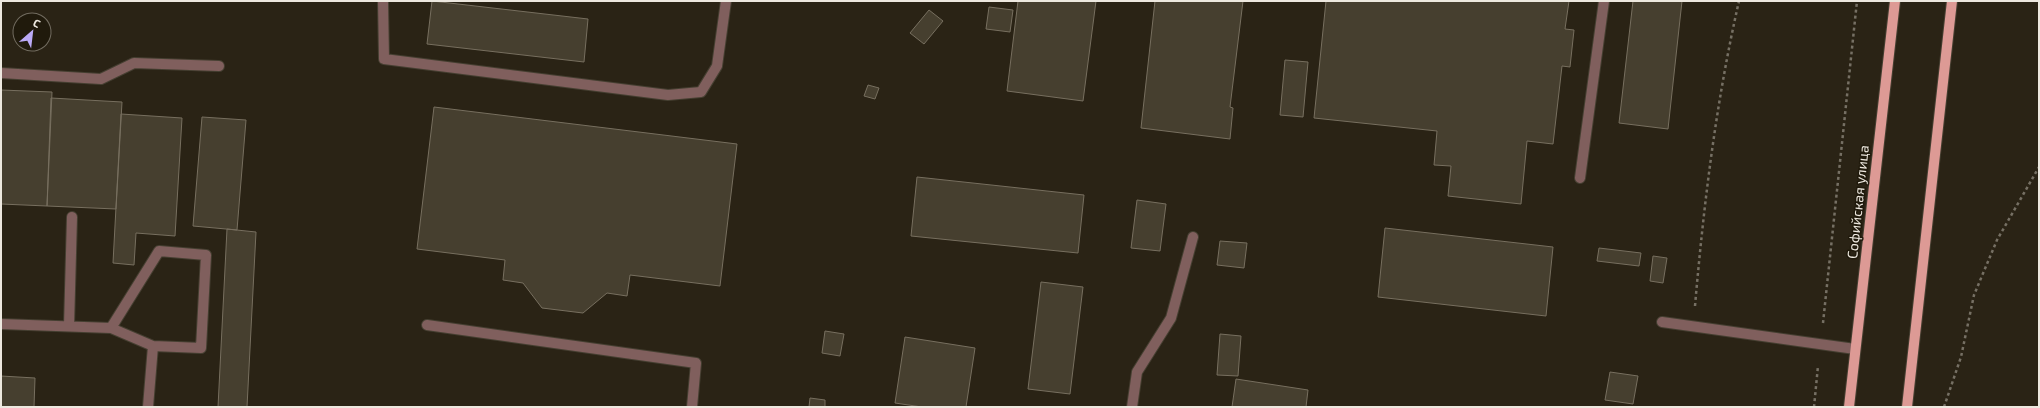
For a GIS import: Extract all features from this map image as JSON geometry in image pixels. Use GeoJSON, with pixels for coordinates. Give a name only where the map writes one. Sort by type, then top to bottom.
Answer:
{"type":"FeatureCollection","features":[{"type":"Feature","properties":{"kind":"main road","name":"Софийская улица"},"geometry":{"type":"LineString","coordinates":[[1849,407],[1894,1]]}},
{"type":"Feature","properties":{"kind":"main road"},"geometry":{"type":"LineString","coordinates":[[1907,407],[1952,1]]}},
{"type":"Feature","properties":{"kind":"lane"},"geometry":{"type":"LineString","coordinates":[[383,1],[384,59],[668,95],[701,92],[717,66],[726,1]]}},
{"type":"Feature","properties":{"kind":"lane"},"geometry":{"type":"LineString","coordinates":[[1580,178],[1604,1]]}},
{"type":"Feature","properties":{"kind":"lane"},"geometry":{"type":"LineString","coordinates":[[1,73],[101,79],[134,63],[219,66]]}},
{"type":"Feature","properties":{"kind":"lane"},"geometry":{"type":"LineString","coordinates":[[68,326],[72,217]]}},
{"type":"Feature","properties":{"kind":"lane"},"geometry":{"type":"LineString","coordinates":[[1132,407],[1137,372],[1171,318],[1193,237]]}},
{"type":"Feature","properties":{"kind":"lane"},"geometry":{"type":"LineString","coordinates":[[1,324],[111,328],[154,346],[201,348],[206,255],[159,251],[111,328]]}},
{"type":"Feature","properties":{"kind":"lane"},"geometry":{"type":"LineString","coordinates":[[1662,322],[1856,349]]}},
{"type":"Feature","properties":{"kind":"lane"},"geometry":{"type":"LineString","coordinates":[[426,325],[696,362],[692,407]]}},
{"type":"Feature","properties":{"kind":"lane"},"geometry":{"type":"LineString","coordinates":[[148,407],[154,346]]}},
{"type":"Feature","properties":{"kind":"path"},"geometry":{"type":"LineString","coordinates":[[1693,326],[1704,203],[1724,69],[1739,1]]}},
{"type":"Feature","properties":{"kind":"path"},"geometry":{"type":"LineString","coordinates":[[1814,407],[1856,1]]}},
{"type":"Feature","properties":{"kind":"path"},"geometry":{"type":"LineString","coordinates":[[1944,407],[1961,357],[1974,295],[1997,240],[2039,167]]}},
{"type":"Feature","properties":{"kind":"building"},"geometry":{"type":"Polygon","coordinates":[[[432,1],[588,19],[584,62],[427,44],[432,1]]]}},
{"type":"Feature","properties":{"kind":"building"},"geometry":{"type":"Polygon","coordinates":[[[1018,1],[1096,1],[1083,101],[1007,91],[1018,1]]]}},
{"type":"Feature","properties":{"kind":"building"},"geometry":{"type":"Polygon","coordinates":[[[1155,1],[1243,1],[1230,107],[1233,108],[1230,139],[1141,128],[1155,1]]]}},
{"type":"Feature","properties":{"kind":"building"},"geometry":{"type":"Polygon","coordinates":[[[1326,1],[1569,1],[1565,29],[1574,30],[1570,67],[1562,66],[1553,144],[1527,141],[1521,204],[1448,196],[1451,166],[1434,165],[1437,131],[1314,118],[1326,1]]]}},
{"type":"Feature","properties":{"kind":"building"},"geometry":{"type":"Polygon","coordinates":[[[1633,1],[1682,1],[1668,129],[1619,123],[1633,1]]]}},
{"type":"Feature","properties":{"kind":"building"},"geometry":{"type":"Polygon","coordinates":[[[989,7],[1013,10],[1010,32],[986,29],[989,7]]]}},
{"type":"Feature","properties":{"kind":"building"},"geometry":{"type":"Polygon","coordinates":[[[929,10],[943,21],[924,44],[910,33],[929,10]]]}},
{"type":"Feature","properties":{"kind":"building"},"geometry":{"type":"Polygon","coordinates":[[[1285,60],[1308,62],[1303,117],[1280,115],[1285,60]]]}},
{"type":"Feature","properties":{"kind":"building"},"geometry":{"type":"Polygon","coordinates":[[[868,85],[879,88],[875,99],[864,96],[868,85]]]}},
{"type":"Feature","properties":{"kind":"building"},"geometry":{"type":"Polygon","coordinates":[[[1,90],[52,92],[47,206],[1,204],[1,90]]]}},
{"type":"Feature","properties":{"kind":"building"},"geometry":{"type":"Polygon","coordinates":[[[51,98],[122,102],[116,209],[47,206],[51,98]]]}},
{"type":"Feature","properties":{"kind":"building"},"geometry":{"type":"Polygon","coordinates":[[[434,107],[737,144],[720,286],[630,275],[627,296],[607,293],[583,313],[542,308],[523,283],[503,280],[505,260],[417,249],[434,107]]]}},
{"type":"Feature","properties":{"kind":"building"},"geometry":{"type":"Polygon","coordinates":[[[121,114],[182,118],[175,236],[136,233],[134,265],[113,263],[121,114]]]}},
{"type":"Feature","properties":{"kind":"building"},"geometry":{"type":"Polygon","coordinates":[[[202,117],[246,120],[237,230],[193,226],[202,117]]]}},
{"type":"Feature","properties":{"kind":"building"},"geometry":{"type":"Polygon","coordinates":[[[917,177],[1084,195],[1078,253],[911,236],[917,177]]]}},
{"type":"Feature","properties":{"kind":"building"},"geometry":{"type":"Polygon","coordinates":[[[1137,200],[1166,204],[1160,251],[1131,248],[1137,200]]]}},
{"type":"Feature","properties":{"kind":"building"},"geometry":{"type":"Polygon","coordinates":[[[1385,228],[1553,247],[1546,316],[1378,297],[1385,228]]]}},
{"type":"Feature","properties":{"kind":"building"},"geometry":{"type":"Polygon","coordinates":[[[227,229],[256,232],[247,407],[218,407],[227,229]]]}},
{"type":"Feature","properties":{"kind":"building"},"geometry":{"type":"Polygon","coordinates":[[[1220,241],[1247,243],[1244,268],[1217,265],[1220,241]]]}},
{"type":"Feature","properties":{"kind":"building"},"geometry":{"type":"Polygon","coordinates":[[[1599,248],[1641,253],[1639,266],[1597,261],[1599,248]]]}},
{"type":"Feature","properties":{"kind":"building"},"geometry":{"type":"Polygon","coordinates":[[[1653,256],[1667,258],[1663,283],[1650,281],[1653,256]]]}},
{"type":"Feature","properties":{"kind":"building"},"geometry":{"type":"Polygon","coordinates":[[[1041,282],[1083,287],[1070,394],[1028,389],[1041,282]]]}},
{"type":"Feature","properties":{"kind":"building"},"geometry":{"type":"Polygon","coordinates":[[[825,331],[844,334],[840,356],[822,353],[825,331]]]}},
{"type":"Feature","properties":{"kind":"building"},"geometry":{"type":"Polygon","coordinates":[[[1220,334],[1241,336],[1238,376],[1217,375],[1220,334]]]}},
{"type":"Feature","properties":{"kind":"building"},"geometry":{"type":"Polygon","coordinates":[[[905,337],[975,348],[966,407],[922,407],[895,403],[905,337]]]}},
{"type":"Feature","properties":{"kind":"building"},"geometry":{"type":"Polygon","coordinates":[[[1610,372],[1638,376],[1633,404],[1605,400],[1610,372]]]}},
{"type":"Feature","properties":{"kind":"building"},"geometry":{"type":"Polygon","coordinates":[[[1,376],[35,378],[34,407],[1,407],[1,376]]]}},
{"type":"Feature","properties":{"kind":"building"},"geometry":{"type":"Polygon","coordinates":[[[1236,379],[1308,390],[1306,407],[1232,407],[1236,379]]]}},
{"type":"Feature","properties":{"kind":"building"},"geometry":{"type":"Polygon","coordinates":[[[810,398],[825,400],[825,407],[809,407],[810,398]]]}}]}
